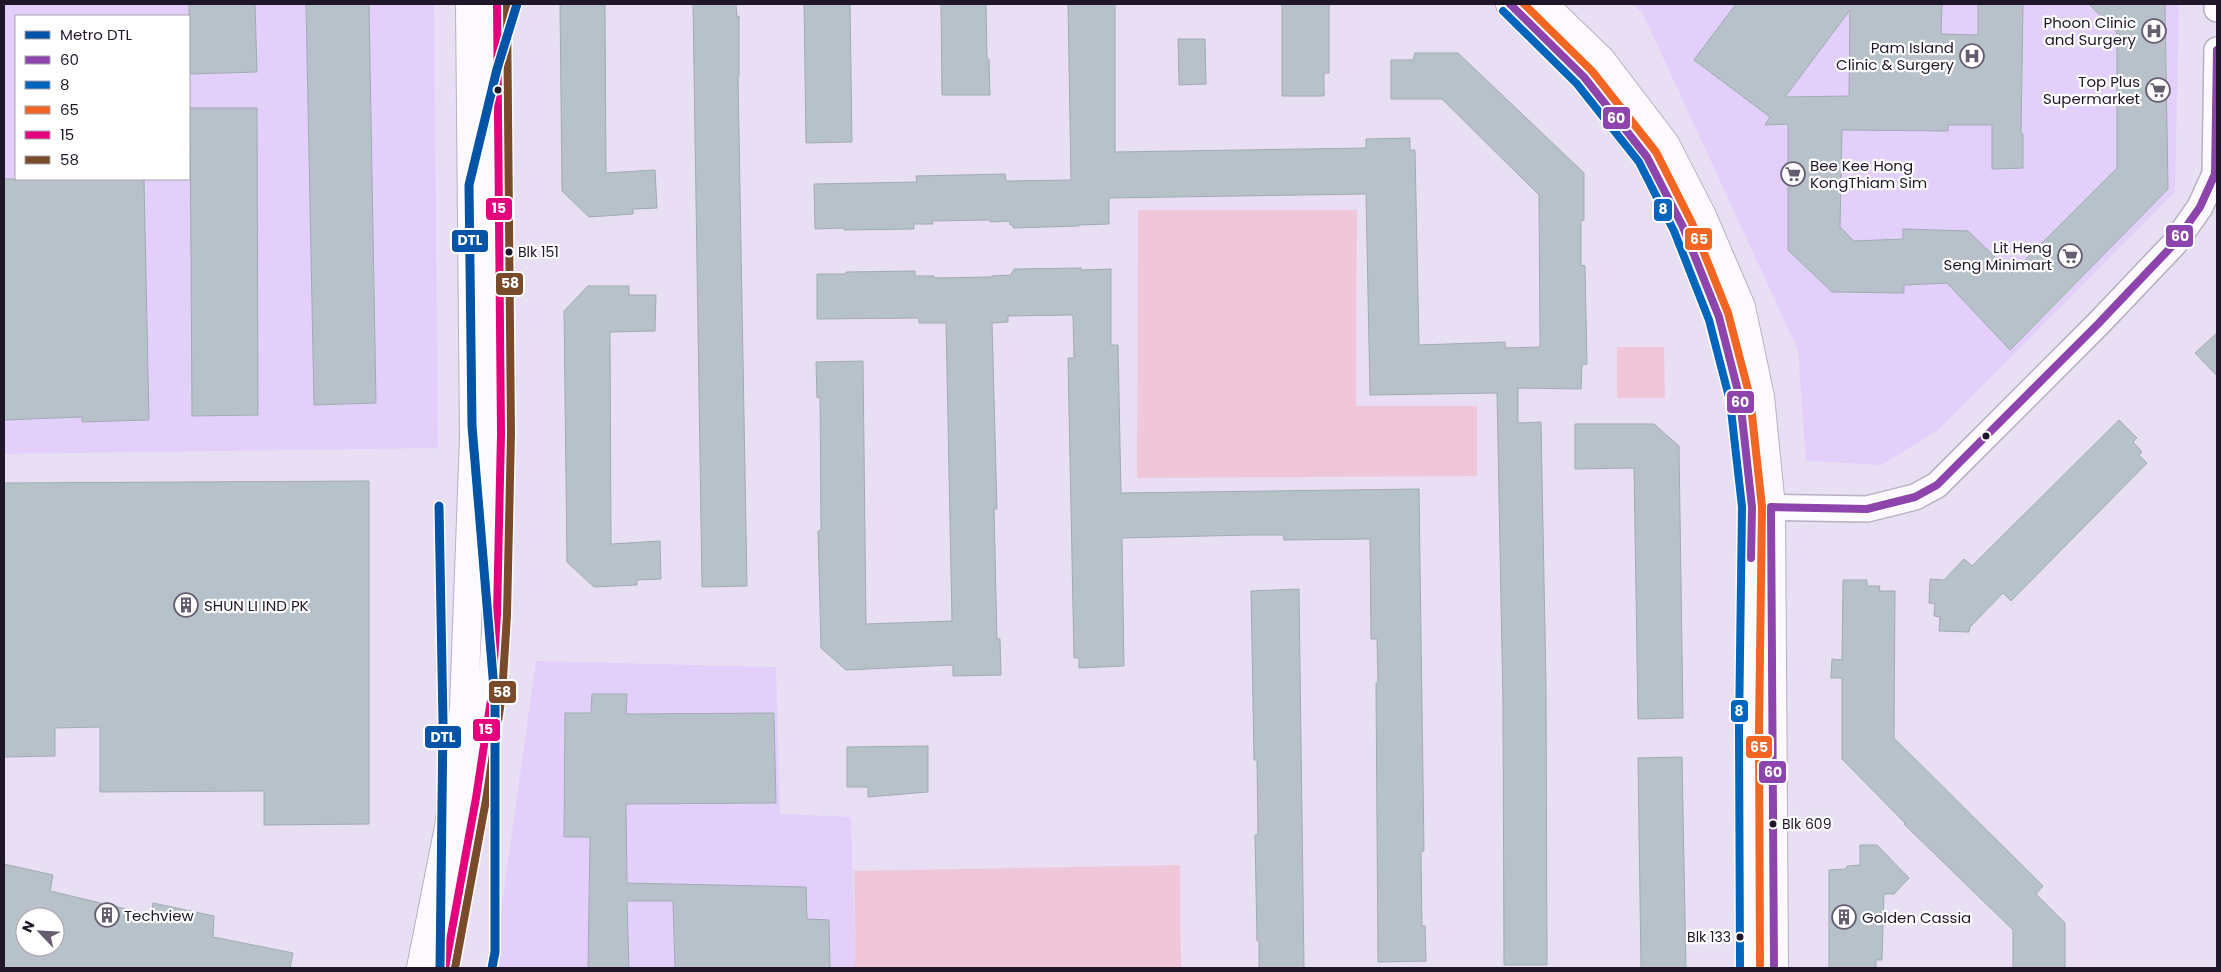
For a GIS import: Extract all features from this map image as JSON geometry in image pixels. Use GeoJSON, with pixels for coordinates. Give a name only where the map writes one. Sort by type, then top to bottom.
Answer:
{"type":"FeatureCollection","features":[{"type":"Feature","properties":{"kind":"main road"},"geometry":{"type":"LineString","coordinates":[[421,968],[449,827],[464,706],[474,438],[470,4]]}},
{"type":"Feature","properties":{"kind":"main road"},"geometry":{"type":"LineString","coordinates":[[445,968],[491,703],[497,614],[501,434],[497,4]]}},
{"type":"Feature","properties":{"kind":"main road"},"geometry":{"type":"LineString","coordinates":[[1510,4],[1584,77],[1647,157],[1683,227],[1719,317],[1740,399],[1762,507],[1749,729],[1750,968]]}},
{"type":"Feature","properties":{"kind":"main road"},"geometry":{"type":"LineString","coordinates":[[1543,4],[1601,60],[1665,144],[1702,216],[1741,307],[1760,397],[1774,968]]}},
{"type":"Feature","properties":{"kind":"street"},"geometry":{"type":"LineString","coordinates":[[2217,4],[2217,9]]}},
{"type":"Feature","properties":{"kind":"street"},"geometry":{"type":"LineString","coordinates":[[1762,507],[1867,509],[1916,497],[1937,485],[2098,324],[2174,244],[2200,207],[2215,174],[2217,50]]}},
{"type":"Feature","properties":{"kind":"shaded area"},"geometry":{"type":"Polygon","coordinates":[[[4,4],[434,4],[438,448],[4,454],[4,4]]]}},
{"type":"Feature","properties":{"kind":"shaded area"},"geometry":{"type":"Polygon","coordinates":[[[1632,4],[2179,4],[2175,192],[1939,429],[1882,465],[1806,461],[1798,350],[1643,14],[1632,4]]]}},
{"type":"Feature","properties":{"kind":"shaded area"},"geometry":{"type":"Polygon","coordinates":[[[1138,210],[1357,210],[1356,406],[1477,406],[1477,476],[1137,478],[1138,210]]]}},
{"type":"Feature","properties":{"kind":"shaded area"},"geometry":{"type":"Polygon","coordinates":[[[1617,347],[1664,347],[1665,398],[1617,398],[1617,347]]]}},
{"type":"Feature","properties":{"kind":"shaded area"},"geometry":{"type":"Polygon","coordinates":[[[536,661],[776,667],[780,814],[851,817],[855,968],[493,968],[536,661]]]}},
{"type":"Feature","properties":{"kind":"shaded area"},"geometry":{"type":"Polygon","coordinates":[[[1180,865],[1181,968],[855,968],[854,871],[1180,865]]]}},
{"type":"Feature","properties":{"kind":"building"},"geometry":{"type":"Polygon","coordinates":[[[189,4],[255,4],[257,72],[190,74],[189,4]]]}},
{"type":"Feature","properties":{"kind":"building"},"geometry":{"type":"Polygon","coordinates":[[[306,4],[369,4],[376,403],[314,405],[306,4]]]}},
{"type":"Feature","properties":{"kind":"building"},"geometry":{"type":"Polygon","coordinates":[[[560,4],[605,4],[606,173],[655,170],[657,208],[633,209],[633,214],[589,217],[562,191],[560,4]]]}},
{"type":"Feature","properties":{"kind":"building"},"geometry":{"type":"Polygon","coordinates":[[[693,4],[736,4],[737,17],[739,16],[738,76],[747,586],[702,587],[693,4]]]}},
{"type":"Feature","properties":{"kind":"building"},"geometry":{"type":"Polygon","coordinates":[[[804,4],[850,4],[852,142],[806,143],[804,4]]]}},
{"type":"Feature","properties":{"kind":"building"},"geometry":{"type":"Polygon","coordinates":[[[941,4],[986,4],[990,95],[942,95],[941,4]]]}},
{"type":"Feature","properties":{"kind":"building"},"geometry":{"type":"Polygon","coordinates":[[[1068,4],[1115,4],[1115,152],[1366,148],[1366,139],[1410,138],[1410,150],[1415,150],[1419,345],[1505,342],[1505,348],[1540,347],[1539,195],[1442,99],[1391,99],[1391,60],[1413,60],[1415,53],[1458,53],[1584,173],[1584,220],[1581,221],[1581,265],[1585,266],[1587,364],[1582,365],[1581,389],[1518,388],[1518,423],[1541,422],[1546,684],[1547,965],[1504,965],[1503,704],[1497,393],[1370,395],[1366,194],[1109,198],[1109,224],[1079,226],[1013,228],[1013,225],[1010,225],[1010,221],[990,222],[990,220],[932,221],[933,224],[914,224],[914,229],[815,229],[814,184],[917,182],[916,176],[1005,174],[1006,181],[1071,180],[1068,4]]]}},
{"type":"Feature","properties":{"kind":"building"},"geometry":{"type":"Polygon","coordinates":[[[1282,4],[1329,4],[1329,73],[1324,73],[1324,96],[1282,96],[1282,4]]]}},
{"type":"Feature","properties":{"kind":"building"},"geometry":{"type":"Polygon","coordinates":[[[1736,4],[1942,4],[1941,34],[1978,35],[1978,4],[2023,4],[2021,134],[2023,134],[2023,168],[1992,169],[1992,125],[1948,125],[1948,131],[1842,130],[1840,227],[1854,241],[1903,239],[1903,229],[1968,231],[2012,273],[2117,168],[2117,33],[2089,4],[2165,4],[2168,189],[2010,350],[1947,283],[1904,285],[1904,293],[1832,292],[1788,250],[1788,124],[1765,125],[1770,117],[1694,60],[1736,4]],[[1850,10],[1785,97],[1849,96],[1850,10]]]}},
{"type":"Feature","properties":{"kind":"building"},"geometry":{"type":"Polygon","coordinates":[[[1178,39],[1205,39],[1206,84],[1179,85],[1178,39]]]}},
{"type":"Feature","properties":{"kind":"building"},"geometry":{"type":"Polygon","coordinates":[[[190,108],[257,108],[258,415],[192,416],[190,108]]]}},
{"type":"Feature","properties":{"kind":"building"},"geometry":{"type":"Polygon","coordinates":[[[4,179],[144,180],[149,420],[82,422],[82,417],[4,420],[4,179]]]}},
{"type":"Feature","properties":{"kind":"building"},"geometry":{"type":"Polygon","coordinates":[[[1081,268],[1081,270],[1111,269],[1111,345],[1118,345],[1121,493],[1419,489],[1424,851],[1421,852],[1422,926],[1425,926],[1426,961],[1378,962],[1376,683],[1378,683],[1377,639],[1371,639],[1370,539],[1284,540],[1283,535],[1122,538],[1124,666],[1079,668],[1079,658],[1074,658],[1068,358],[1074,358],[1073,315],[1008,316],[1008,322],[992,323],[997,509],[994,509],[997,639],[1000,639],[1001,675],[953,676],[953,665],[846,670],[821,648],[818,531],[821,530],[820,397],[817,398],[816,362],[863,361],[866,624],[952,621],[946,323],[919,323],[919,318],[817,319],[817,274],[915,271],[915,276],[934,276],[934,278],[992,277],[1011,275],[1014,269],[1081,268]]]}},
{"type":"Feature","properties":{"kind":"building"},"geometry":{"type":"Polygon","coordinates":[[[588,286],[629,286],[629,295],[656,295],[655,331],[610,332],[611,544],[660,541],[661,579],[637,580],[637,585],[594,587],[567,562],[564,311],[588,286]]]}},
{"type":"Feature","properties":{"kind":"building"},"geometry":{"type":"Polygon","coordinates":[[[2217,333],[2217,376],[2195,353],[2217,333]]]}},
{"type":"Feature","properties":{"kind":"building"},"geometry":{"type":"Polygon","coordinates":[[[2119,420],[2137,438],[2133,442],[2142,452],[2139,455],[2147,463],[2011,601],[2003,593],[1970,627],[1969,632],[1939,631],[1940,617],[1934,616],[1935,604],[1929,603],[1930,579],[1944,580],[1964,559],[1972,566],[2119,420]]]}},
{"type":"Feature","properties":{"kind":"building"},"geometry":{"type":"Polygon","coordinates":[[[1575,424],[1654,424],[1679,446],[1683,718],[1638,719],[1634,468],[1575,469],[1575,424]]]}},
{"type":"Feature","properties":{"kind":"building","name":"SHUN LI IND PK"},"geometry":{"type":"Polygon","coordinates":[[[369,481],[369,824],[264,825],[264,791],[100,792],[100,727],[55,728],[55,756],[4,757],[4,483],[369,481]]]}},
{"type":"Feature","properties":{"kind":"building"},"geometry":{"type":"Polygon","coordinates":[[[1843,580],[1867,580],[1867,586],[1880,586],[1879,591],[1895,591],[1894,738],[2043,886],[2036,894],[2065,923],[2065,968],[2013,968],[2013,930],[1904,824],[1842,759],[1842,678],[1831,678],[1832,659],[1842,660],[1843,580]]]}},
{"type":"Feature","properties":{"kind":"building"},"geometry":{"type":"Polygon","coordinates":[[[1299,589],[1304,968],[1259,968],[1255,835],[1258,835],[1257,760],[1254,760],[1251,591],[1299,589]]]}},
{"type":"Feature","properties":{"kind":"building"},"geometry":{"type":"Polygon","coordinates":[[[592,694],[627,694],[626,714],[774,713],[776,803],[626,804],[627,883],[806,887],[807,919],[829,920],[830,968],[675,968],[673,901],[627,901],[629,968],[588,968],[590,837],[564,837],[565,713],[591,713],[592,694]]]}},
{"type":"Feature","properties":{"kind":"building"},"geometry":{"type":"Polygon","coordinates":[[[928,746],[928,792],[868,797],[868,787],[847,787],[847,747],[928,746]]]}},
{"type":"Feature","properties":{"kind":"building"},"geometry":{"type":"Polygon","coordinates":[[[1682,757],[1686,968],[1641,968],[1638,758],[1682,757]]]}},
{"type":"Feature","properties":{"kind":"building","name":"Golden Cassia"},"geometry":{"type":"Polygon","coordinates":[[[1860,845],[1877,845],[1909,878],[1894,894],[1884,894],[1882,960],[1876,960],[1876,968],[1829,968],[1829,870],[1846,869],[1847,866],[1860,865],[1860,845]]]}},
{"type":"Feature","properties":{"kind":"building","name":"Techview"},"geometry":{"type":"Polygon","coordinates":[[[4,864],[53,875],[50,891],[151,915],[153,903],[214,916],[213,937],[293,953],[290,968],[4,968],[4,864]]]}},
{"type":"Feature","properties":{"kind":"metro line","name":"DTL"},"geometry":{"type":"LineString","coordinates":[[492,968],[495,952],[495,701],[472,426],[469,185],[497,69],[517,4]]}},
{"type":"Feature","properties":{"kind":"metro line","name":"DTL"},"geometry":{"type":"LineString","coordinates":[[439,506],[443,722],[440,968]]}},
{"type":"Feature","properties":{"kind":"transit line","name":"15"},"geometry":{"type":"LineString","coordinates":[[445,968],[476,798],[492,693],[497,614],[501,434],[497,4]]}},
{"type":"Feature","properties":{"kind":"transit line","name":"58"},"geometry":{"type":"LineString","coordinates":[[455,968],[486,800],[502,695],[507,615],[511,434],[507,4]]}},
{"type":"Feature","properties":{"kind":"transit line","name":"60"},"geometry":{"type":"LineString","coordinates":[[1510,4],[1584,77],[1647,157],[1683,227],[1719,317],[1740,399],[1752,507],[1751,558]]}},
{"type":"Feature","properties":{"kind":"transit line","name":"65"},"geometry":{"type":"LineString","coordinates":[[1524,4],[1592,71],[1656,152],[1692,223],[1728,313],[1750,397],[1762,507],[1759,729],[1760,968]]}},
{"type":"Feature","properties":{"kind":"transit line","name":"8"},"geometry":{"type":"LineString","coordinates":[[1503,11],[1577,84],[1639,162],[1674,231],[1709,320],[1730,401],[1742,507],[1739,729],[1740,968]]}},
{"type":"Feature","properties":{"kind":"transit line","name":"60"},"geometry":{"type":"LineString","coordinates":[[1774,968],[1771,507],[1867,509],[1915,497],[1937,485],[2098,324],[2174,244],[2200,207],[2215,174],[2217,50]]}},
{"type":"Feature","properties":{"kind":"place","name":"Phoon Clinic and Surgery"},"geometry":{"type":"Point","coordinates":[2154,31]}},
{"type":"Feature","properties":{"kind":"place","name":"Pam Island Clinic & Surgery"},"geometry":{"type":"Point","coordinates":[1972,56]}},
{"type":"Feature","properties":{"kind":"place","name":"Top Plus Supermarket"},"geometry":{"type":"Point","coordinates":[2158,90]}},
{"type":"Feature","properties":{"kind":"place","name":"Bee Kee Hong KongThiam Sim"},"geometry":{"type":"Point","coordinates":[1793,174]}},
{"type":"Feature","properties":{"kind":"place","name":"Blk 151"},"geometry":{"type":"Point","coordinates":[509,252]}},
{"type":"Feature","properties":{"kind":"place","name":"Lit Heng Seng Minimart"},"geometry":{"type":"Point","coordinates":[2070,256]}},
{"type":"Feature","properties":{"kind":"place","name":"SHUN LI IND PK"},"geometry":{"type":"Point","coordinates":[186,605]}},
{"type":"Feature","properties":{"kind":"place","name":"Blk 609"},"geometry":{"type":"Point","coordinates":[1773,824]}},
{"type":"Feature","properties":{"kind":"place","name":"Techview"},"geometry":{"type":"Point","coordinates":[107,915]}},
{"type":"Feature","properties":{"kind":"place","name":"Golden Cassia"},"geometry":{"type":"Point","coordinates":[1844,917]}},
{"type":"Feature","properties":{"kind":"place","name":"Blk 133"},"geometry":{"type":"Point","coordinates":[1740,937]}}]}
